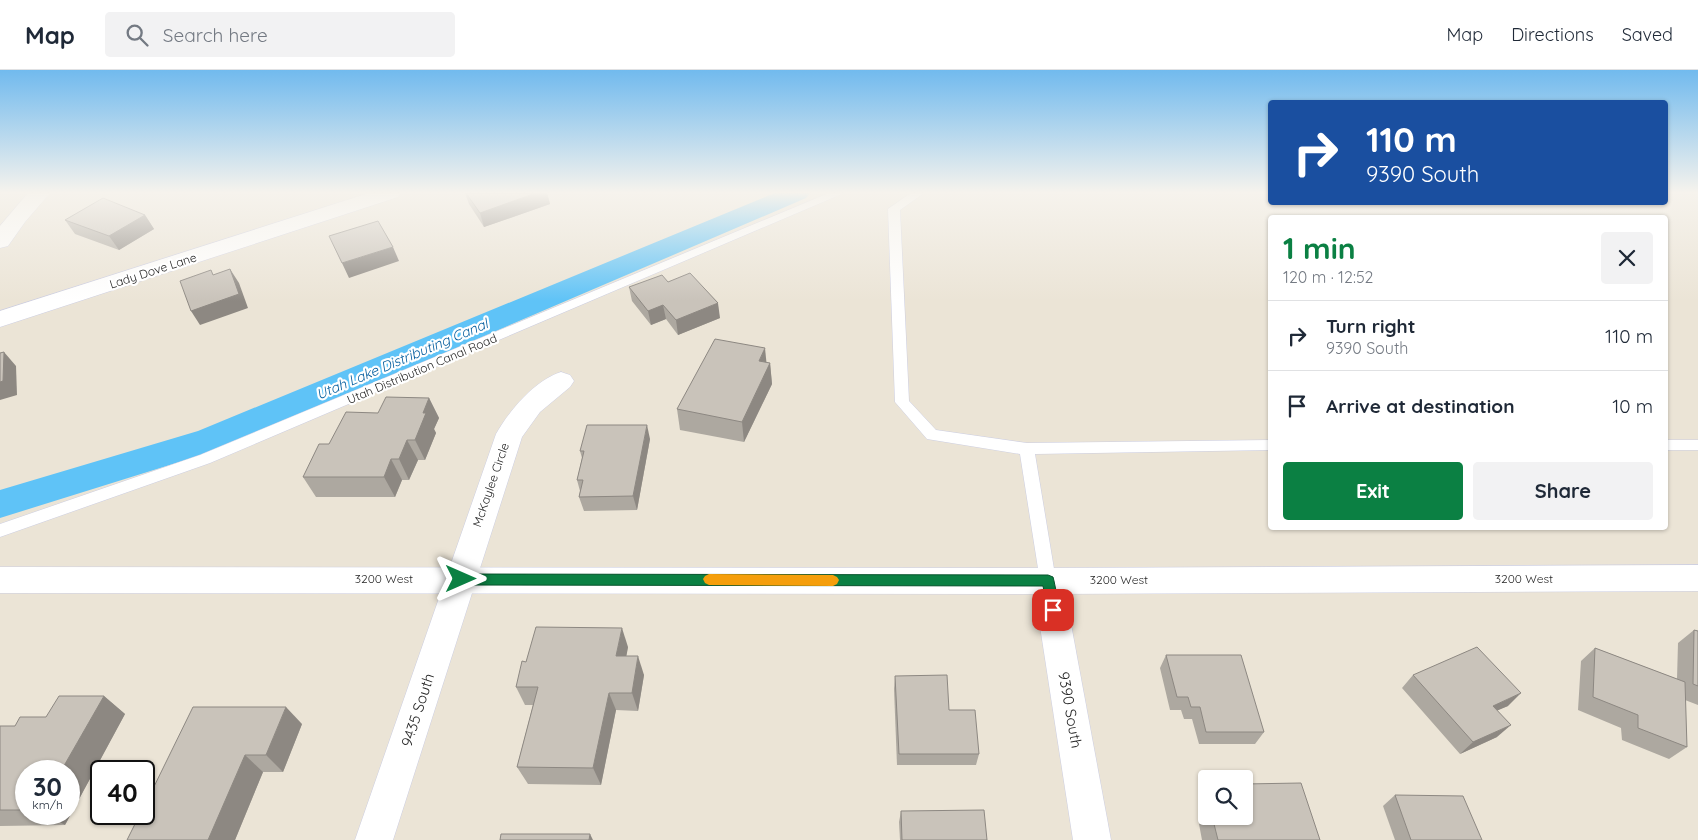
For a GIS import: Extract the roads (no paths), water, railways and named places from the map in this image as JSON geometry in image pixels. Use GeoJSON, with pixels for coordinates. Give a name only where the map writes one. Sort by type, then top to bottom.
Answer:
{"type":"FeatureCollection","features":[{"type":"Feature","properties":{"kind":"street"},"geometry":{"type":"LineString","coordinates":[[0,241],[9,229]]}},
{"type":"Feature","properties":{"kind":"street","name":"Lady Dove Lane"},"geometry":{"type":"LineString","coordinates":[[0,319],[279,229]]}},
{"type":"Feature","properties":{"kind":"street","name":"McKaylee Circle"},"geometry":{"type":"LineString","coordinates":[[461,579],[509,434],[531,405],[562,381]]}},
{"type":"Feature","properties":{"kind":"street","name":"3200 West"},"geometry":{"type":"LineString","coordinates":[[0,580],[1048,581],[1698,578]]}},
{"type":"Feature","properties":{"kind":"street","name":"9435 South"},"geometry":{"type":"LineString","coordinates":[[374,840],[461,579]]}},
{"type":"Feature","properties":{"kind":"street","name":"9390 South"},"geometry":{"type":"LineString","coordinates":[[1048,581],[1092,840]]}},
{"type":"Feature","properties":{"kind":"lane","name":"Utah Distribution Canal Road"},"geometry":{"type":"LineString","coordinates":[[0,531],[205,459],[753,229]]}},
{"type":"Feature","properties":{"kind":"lane"},"geometry":{"type":"LineString","coordinates":[[895,229],[902,402],[932,435],[1027,449],[1268,445]]}},
{"type":"Feature","properties":{"kind":"lane"},"geometry":{"type":"LineString","coordinates":[[1668,445],[1698,445]]}},
{"type":"Feature","properties":{"kind":"lane"},"geometry":{"type":"LineString","coordinates":[[1027,449],[1048,581]]}},
{"type":"Feature","properties":{"kind":"waterway","name":"Utah Lake Distributing Canal"},"geometry":{"type":"LineString","coordinates":[[0,504],[209,440],[711,229]]}}]}
